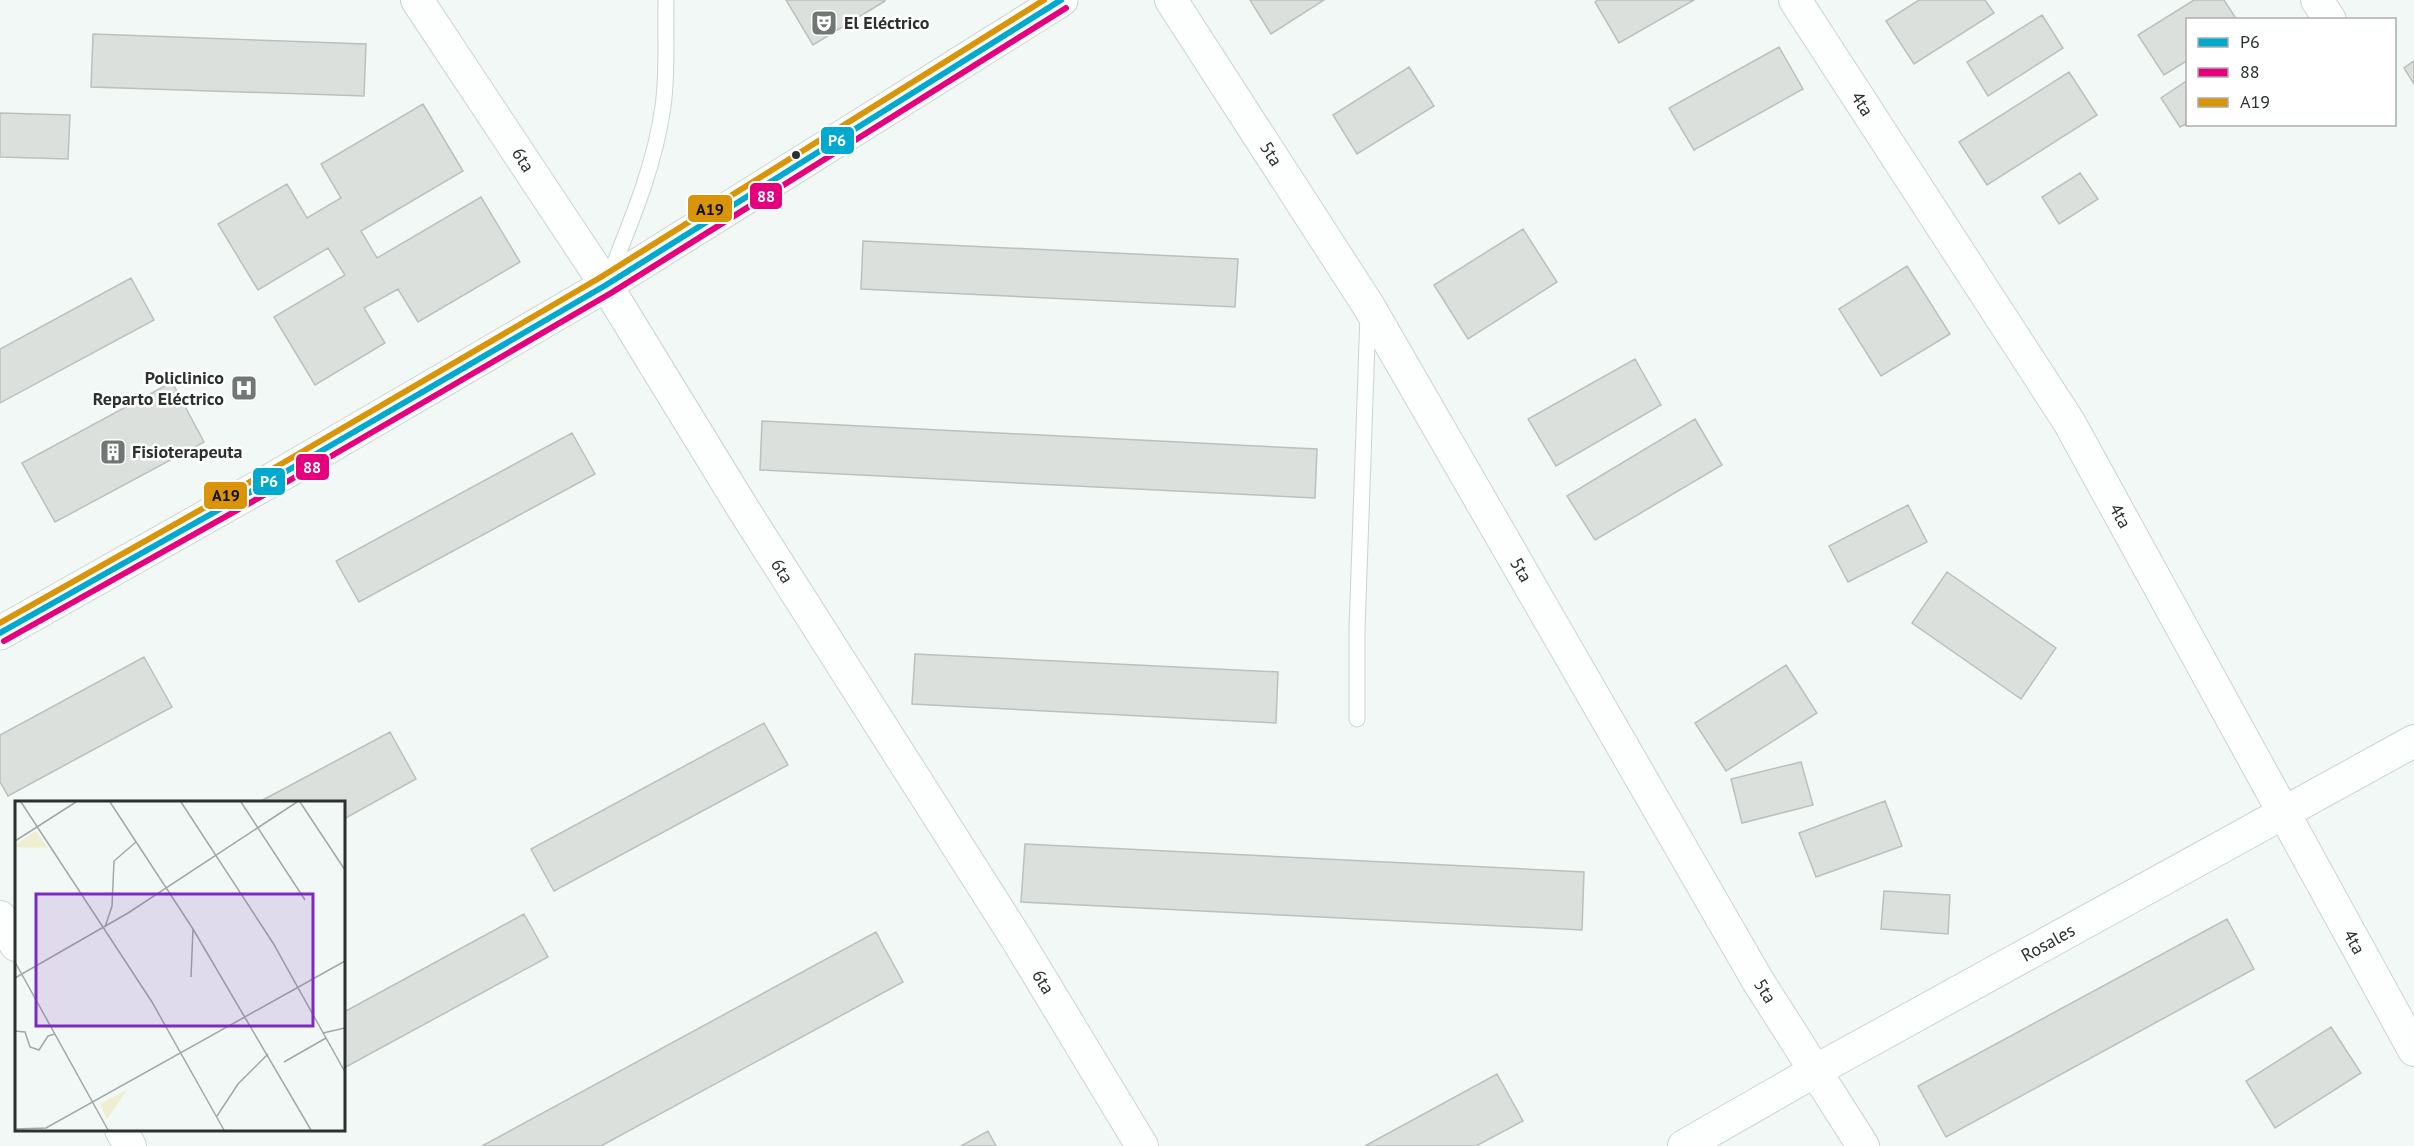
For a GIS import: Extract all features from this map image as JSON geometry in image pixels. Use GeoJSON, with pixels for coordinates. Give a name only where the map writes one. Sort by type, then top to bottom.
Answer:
{"type":"FeatureCollection","features":[{"type":"Feature","properties":{"kind":"street","name":"6ta"},"geometry":{"type":"LineString","coordinates":[[417,0],[606,285],[742,507],[1018,940],[1142,1146]]}},
{"type":"Feature","properties":{"kind":"street"},"geometry":{"type":"LineString","coordinates":[[0,633],[268,482],[606,285],[1061,0]]}},
{"type":"Feature","properties":{"kind":"street","name":"5ta"},"geometry":{"type":"LineString","coordinates":[[1171,0],[1368,305],[1758,981],[1863,1146]]}},
{"type":"Feature","properties":{"kind":"street","name":"4ta"},"geometry":{"type":"LineString","coordinates":[[1795,0],[2069,422],[2414,1050]]}},
{"type":"Feature","properties":{"kind":"street"},"geometry":{"type":"LineString","coordinates":[[2317,0],[2329,18]]}},
{"type":"Feature","properties":{"kind":"street","name":"Rosales"},"geometry":{"type":"LineString","coordinates":[[1684,1146],[1815,1071],[2414,741]]}},
{"type":"Feature","properties":{"kind":"street"},"geometry":{"type":"LineString","coordinates":[[0,917],[15,943]]}},
{"type":"Feature","properties":{"kind":"street"},"geometry":{"type":"LineString","coordinates":[[122,1131],[130,1146]]}},
{"type":"Feature","properties":{"kind":"lane"},"geometry":{"type":"LineString","coordinates":[[606,285],[645,184],[653,154],[663,105],[666,0]]}},
{"type":"Feature","properties":{"kind":"lane"},"geometry":{"type":"LineString","coordinates":[[1358,719],[1358,630],[1368,305]]}},
{"type":"Feature","properties":{"kind":"building","name":"El Eléctrico"},"geometry":{"type":"Polygon","coordinates":[[[786,0],[884,0],[885,1],[813,45],[786,0]]]}},
{"type":"Feature","properties":{"kind":"building"},"geometry":{"type":"Polygon","coordinates":[[[1250,0],[1324,0],[1271,34],[1250,0]]]}},
{"type":"Feature","properties":{"kind":"building"},"geometry":{"type":"Polygon","coordinates":[[[1598,0],[1694,0],[1619,43],[1595,2],[1598,0]]]}},
{"type":"Feature","properties":{"kind":"building"},"geometry":{"type":"Polygon","coordinates":[[[1919,0],[1985,0],[1994,13],[1914,64],[1886,21],[1919,0]]]}},
{"type":"Feature","properties":{"kind":"building"},"geometry":{"type":"Polygon","coordinates":[[[2194,0],[2224,0],[2236,18],[2186,18],[2186,61],[2164,75],[2138,35],[2194,0]]]}},
{"type":"Feature","properties":{"kind":"building"},"geometry":{"type":"Polygon","coordinates":[[[2042,15],[2063,48],[1988,96],[1967,62],[2042,15]]]}},
{"type":"Feature","properties":{"kind":"building"},"geometry":{"type":"Polygon","coordinates":[[[93,34],[366,44],[364,96],[91,87],[93,34]]]}},
{"type":"Feature","properties":{"kind":"building"},"geometry":{"type":"Polygon","coordinates":[[[1779,47],[1803,89],[1694,150],[1669,108],[1779,47]]]}},
{"type":"Feature","properties":{"kind":"building"},"geometry":{"type":"Polygon","coordinates":[[[2414,61],[2414,84],[2404,68],[2414,61]]]}},
{"type":"Feature","properties":{"kind":"building"},"geometry":{"type":"Polygon","coordinates":[[[1409,67],[1434,106],[1357,154],[1333,115],[1409,67]]]}},
{"type":"Feature","properties":{"kind":"building"},"geometry":{"type":"Polygon","coordinates":[[[2069,72],[2097,115],[1987,185],[1959,142],[2069,72]]]}},
{"type":"Feature","properties":{"kind":"building"},"geometry":{"type":"Polygon","coordinates":[[[2186,81],[2186,124],[2180,127],[2161,98],[2186,81]]]}},
{"type":"Feature","properties":{"kind":"building"},"geometry":{"type":"Polygon","coordinates":[[[423,104],[463,171],[361,231],[377,258],[481,197],[520,262],[418,322],[398,289],[364,308],[385,343],[315,385],[274,317],[345,275],[328,248],[258,290],[218,224],[287,184],[307,218],[341,198],[321,164],[423,104]]]}},
{"type":"Feature","properties":{"kind":"building"},"geometry":{"type":"Polygon","coordinates":[[[0,113],[70,115],[68,159],[0,157],[0,113]]]}},
{"type":"Feature","properties":{"kind":"building"},"geometry":{"type":"Polygon","coordinates":[[[2080,173],[2098,199],[2059,224],[2042,197],[2080,173]]]}},
{"type":"Feature","properties":{"kind":"building"},"geometry":{"type":"Polygon","coordinates":[[[1523,229],[1557,282],[1468,339],[1434,285],[1523,229]]]}},
{"type":"Feature","properties":{"kind":"building"},"geometry":{"type":"Polygon","coordinates":[[[863,241],[1238,259],[1235,307],[861,289],[863,241]]]}},
{"type":"Feature","properties":{"kind":"building"},"geometry":{"type":"Polygon","coordinates":[[[1907,266],[1950,334],[1881,376],[1839,309],[1907,266]]]}},
{"type":"Feature","properties":{"kind":"building"},"geometry":{"type":"Polygon","coordinates":[[[131,278],[154,320],[0,403],[0,349],[131,278]]]}},
{"type":"Feature","properties":{"kind":"building"},"geometry":{"type":"Polygon","coordinates":[[[1635,359],[1661,405],[1556,466],[1528,419],[1635,359]]]}},
{"type":"Feature","properties":{"kind":"building","name":"Fisioterapeuta"},"geometry":{"type":"Polygon","coordinates":[[[172,382],[204,442],[55,522],[22,463],[172,382]]]}},
{"type":"Feature","properties":{"kind":"building"},"geometry":{"type":"Polygon","coordinates":[[[1695,419],[1722,465],[1595,540],[1567,496],[1695,419]]]}},
{"type":"Feature","properties":{"kind":"building"},"geometry":{"type":"Polygon","coordinates":[[[762,421],[1317,449],[1315,498],[760,470],[762,421]]]}},
{"type":"Feature","properties":{"kind":"building"},"geometry":{"type":"Polygon","coordinates":[[[572,433],[595,474],[359,602],[336,561],[572,433]]]}},
{"type":"Feature","properties":{"kind":"building"},"geometry":{"type":"Polygon","coordinates":[[[1908,505],[1927,542],[1848,582],[1829,546],[1908,505]]]}},
{"type":"Feature","properties":{"kind":"building"},"geometry":{"type":"Polygon","coordinates":[[[1947,572],[2056,648],[2021,699],[1912,623],[1947,572]]]}},
{"type":"Feature","properties":{"kind":"building"},"geometry":{"type":"Polygon","coordinates":[[[915,654],[1278,672],[1276,723],[912,704],[915,654]]]}},
{"type":"Feature","properties":{"kind":"building"},"geometry":{"type":"Polygon","coordinates":[[[144,657],[172,707],[8,796],[0,782],[0,735],[144,657]]]}},
{"type":"Feature","properties":{"kind":"building"},"geometry":{"type":"Polygon","coordinates":[[[1786,665],[1817,713],[1726,771],[1695,723],[1786,665]]]}},
{"type":"Feature","properties":{"kind":"building"},"geometry":{"type":"Polygon","coordinates":[[[764,723],[788,765],[554,891],[531,849],[764,723]]]}},
{"type":"Feature","properties":{"kind":"building"},"geometry":{"type":"Polygon","coordinates":[[[390,732],[416,779],[345,818],[345,801],[261,801],[390,732]]]}},
{"type":"Feature","properties":{"kind":"building"},"geometry":{"type":"Polygon","coordinates":[[[1801,762],[1813,805],[1742,823],[1731,779],[1801,762]]]}},
{"type":"Feature","properties":{"kind":"building"},"geometry":{"type":"Polygon","coordinates":[[[1885,801],[1902,846],[1816,877],[1799,833],[1885,801]]]}},
{"type":"Feature","properties":{"kind":"building"},"geometry":{"type":"Polygon","coordinates":[[[1025,844],[1584,872],[1582,930],[1021,902],[1025,844]]]}},
{"type":"Feature","properties":{"kind":"building"},"geometry":{"type":"Polygon","coordinates":[[[1884,891],[1950,895],[1948,934],[1881,929],[1884,891]]]}},
{"type":"Feature","properties":{"kind":"building"},"geometry":{"type":"Polygon","coordinates":[[[524,914],[548,957],[345,1067],[345,1011],[524,914]]]}},
{"type":"Feature","properties":{"kind":"building"},"geometry":{"type":"Polygon","coordinates":[[[2227,919],[2254,969],[1946,1137],[1918,1086],[2227,919]]]}},
{"type":"Feature","properties":{"kind":"building"},"geometry":{"type":"Polygon","coordinates":[[[876,932],[903,982],[601,1146],[482,1146],[876,932]]]}},
{"type":"Feature","properties":{"kind":"building"},"geometry":{"type":"Polygon","coordinates":[[[2331,1027],[2361,1073],[2275,1128],[2246,1081],[2331,1027]]]}},
{"type":"Feature","properties":{"kind":"building"},"geometry":{"type":"Polygon","coordinates":[[[1497,1074],[1523,1121],[1476,1146],[1365,1146],[1497,1074]]]}},
{"type":"Feature","properties":{"kind":"building"},"geometry":{"type":"Polygon","coordinates":[[[988,1131],[996,1146],[961,1146],[988,1131]]]}},
{"type":"Feature","properties":{"kind":"transit line","name":"A19"},"geometry":{"type":"LineString","coordinates":[[0,623],[264,474],[601,277],[1044,0]]}},
{"type":"Feature","properties":{"kind":"transit line","name":"P6"},"geometry":{"type":"LineString","coordinates":[[0,633],[268,482],[606,285],[1061,0]]}},
{"type":"Feature","properties":{"kind":"transit line","name":"88"},"geometry":{"type":"LineString","coordinates":[[4,641],[273,490],[611,293],[1066,8]]}},
{"type":"Feature","properties":{"kind":"place","name":"El Eléctrico"},"geometry":{"type":"Point","coordinates":[824,23]}},
{"type":"Feature","properties":{"kind":"place","name":"Policlinico Reparto Eléctrico"},"geometry":{"type":"Point","coordinates":[244,388]}},
{"type":"Feature","properties":{"kind":"place","name":"Fisioterapeuta"},"geometry":{"type":"Point","coordinates":[113,452]}}]}
